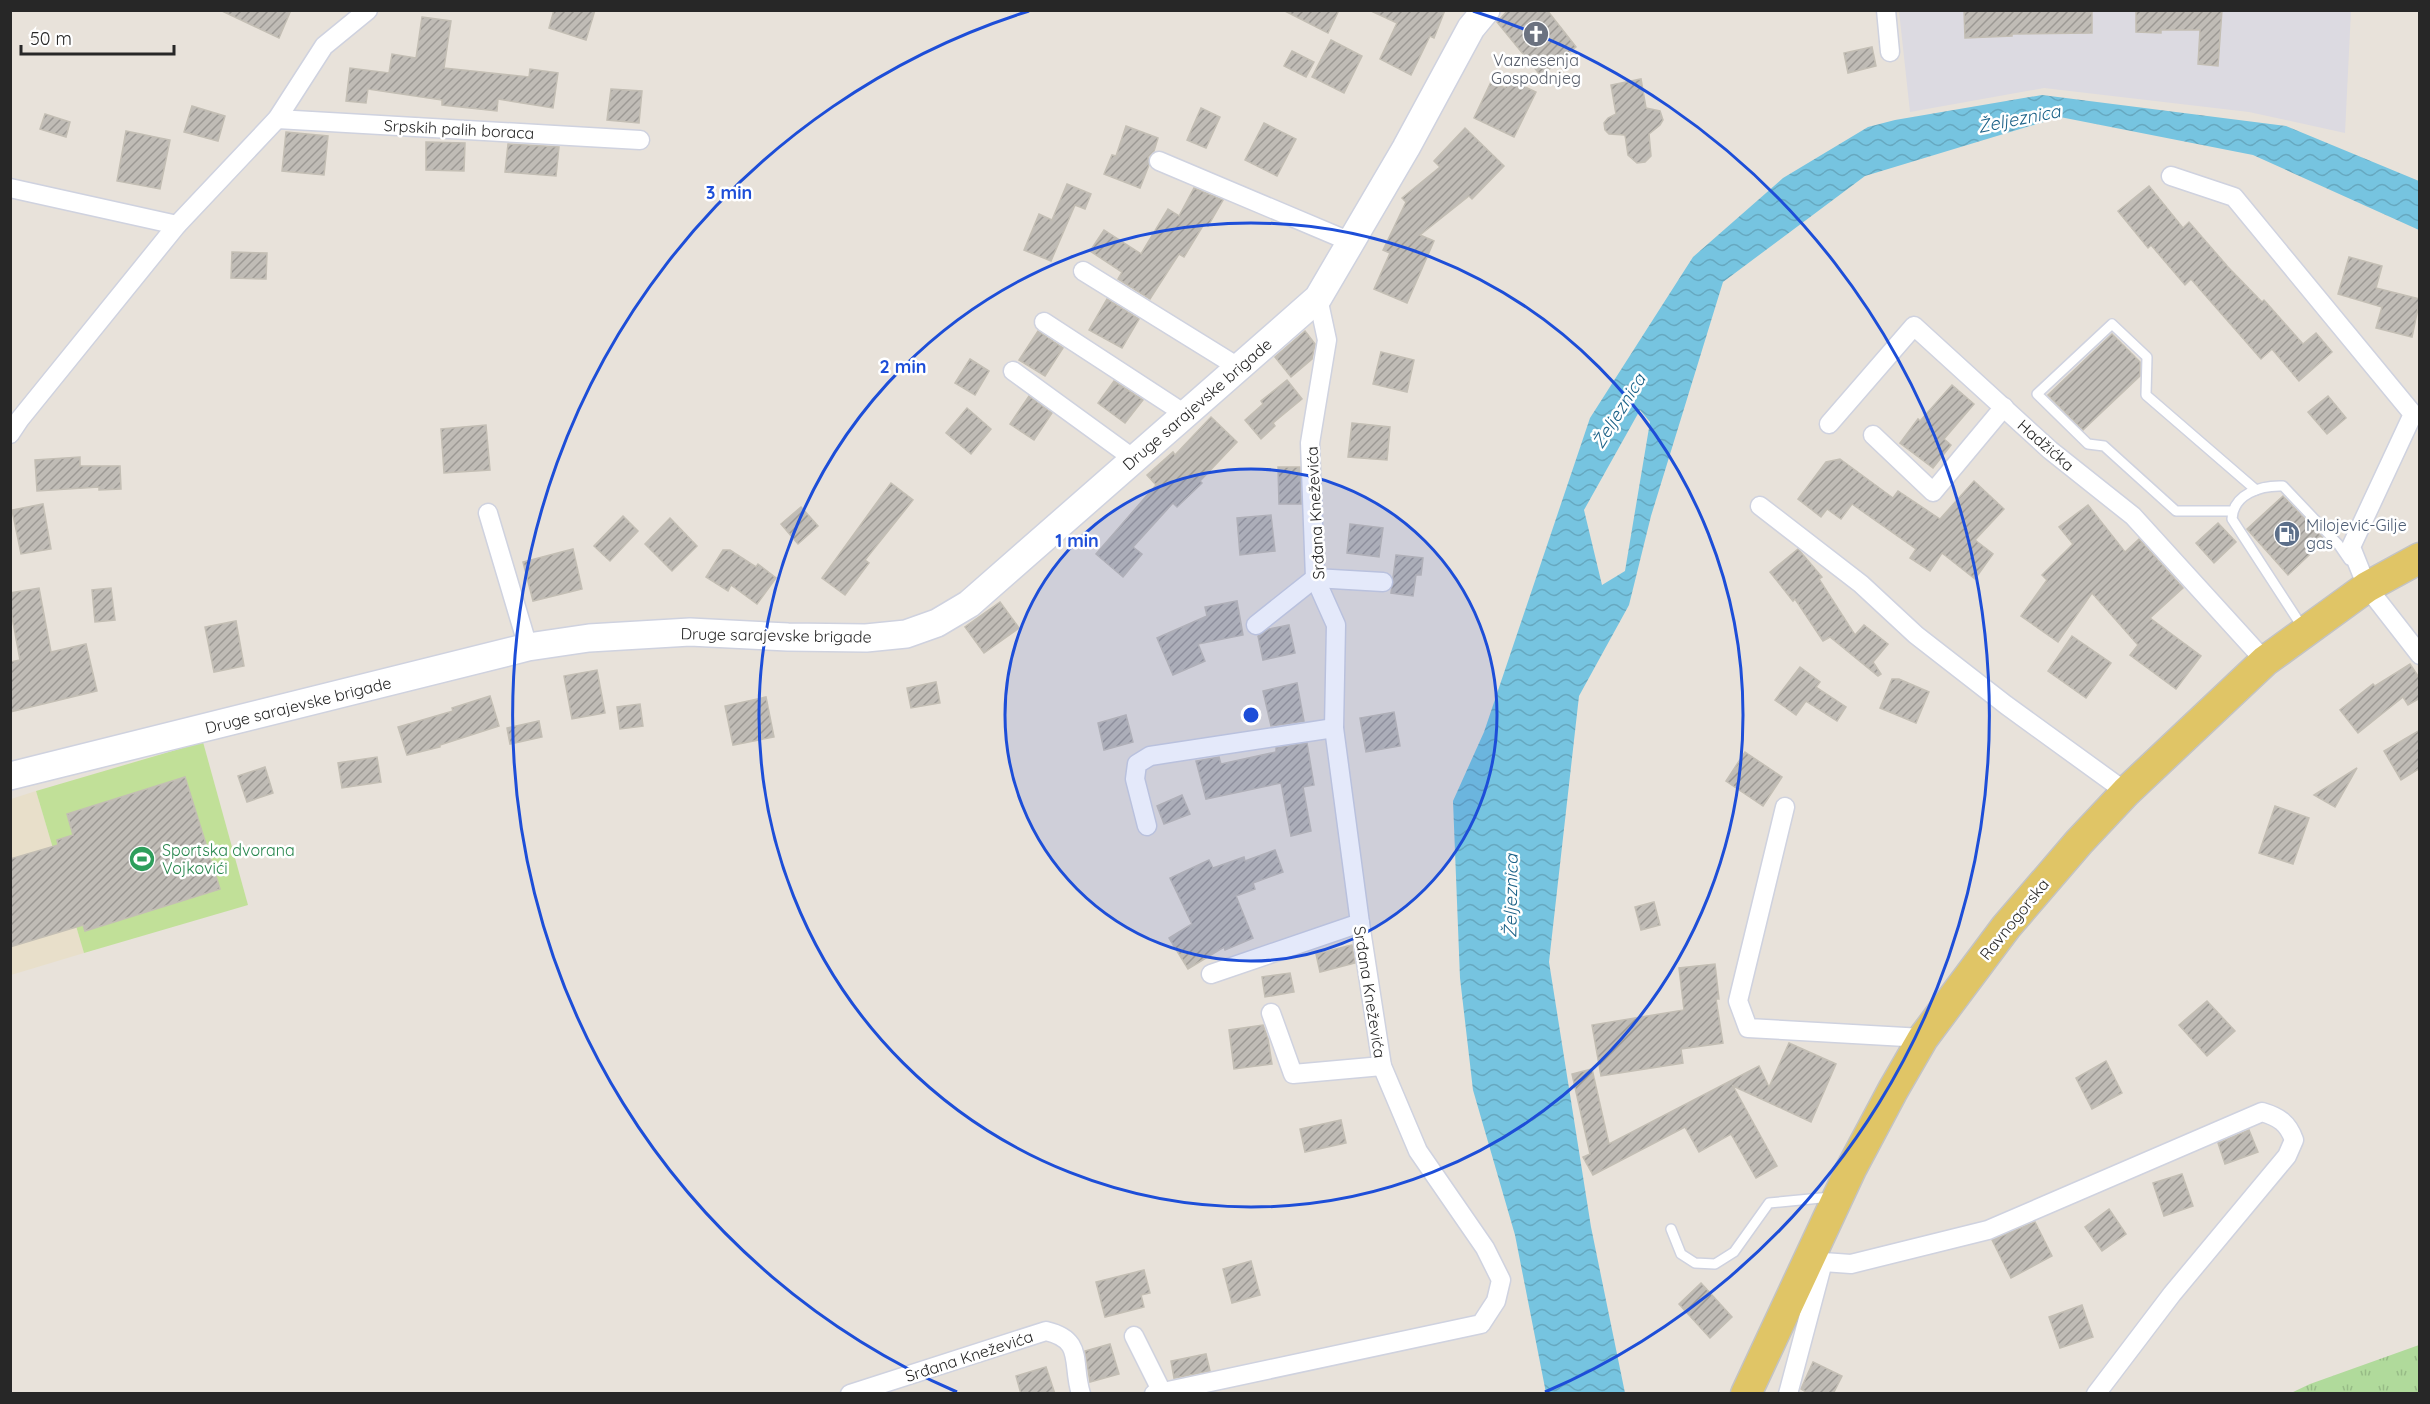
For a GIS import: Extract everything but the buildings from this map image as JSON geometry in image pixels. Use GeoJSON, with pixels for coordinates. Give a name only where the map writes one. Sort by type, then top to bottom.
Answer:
{"type":"FeatureCollection","features":[{"type":"Feature","properties":{"kind":"main road","name":"Druge sarajevske brigade"},"geometry":{"type":"LineString","coordinates":[[10,776],[528,647],[589,639],[690,632],[866,638],[906,634],[937,623],[969,604],[1318,298],[1406,148],[1471,28],[1486,10]]}},
{"type":"Feature","properties":{"kind":"main road","name":"Ravnogorska"},"geometry":{"type":"LineString","coordinates":[[1746,1394],[1816,1261],[1839,1196],[1893,1090],[1923,1038],[2006,927],[2079,842],[2126,792],[2265,661],[2367,587],[2420,558]]}},
{"type":"Feature","properties":{"kind":"street"},"geometry":{"type":"LineString","coordinates":[[10,434],[177,225],[278,119],[324,46],[368,10]]}},
{"type":"Feature","properties":{"kind":"street"},"geometry":{"type":"LineString","coordinates":[[1886,10],[1890,52]]}},
{"type":"Feature","properties":{"kind":"street","name":"Srpskih palih boraca"},"geometry":{"type":"LineString","coordinates":[[278,119],[640,140]]}},
{"type":"Feature","properties":{"kind":"street"},"geometry":{"type":"LineString","coordinates":[[1159,161],[1351,242]]}},
{"type":"Feature","properties":{"kind":"street"},"geometry":{"type":"LineString","coordinates":[[2171,176],[2234,196],[2416,411],[2351,548],[2367,587],[2420,655]]}},
{"type":"Feature","properties":{"kind":"street"},"geometry":{"type":"LineString","coordinates":[[10,188],[177,225]]}},
{"type":"Feature","properties":{"kind":"street"},"geometry":{"type":"LineString","coordinates":[[1083,271],[1238,367]]}},
{"type":"Feature","properties":{"kind":"street","name":"Srđana Kneževića"},"geometry":{"type":"LineString","coordinates":[[1158,1393],[1220,1386],[1481,1324],[1496,1301],[1501,1280],[1485,1248],[1418,1151],[1382,1066],[1334,729],[1335,625],[1315,578],[1310,442],[1327,340],[1318,298]]}},
{"type":"Feature","properties":{"kind":"street"},"geometry":{"type":"LineString","coordinates":[[1044,322],[1185,414]]}},
{"type":"Feature","properties":{"kind":"street","name":"Hadžićka"},"geometry":{"type":"LineString","coordinates":[[1828,424],[1914,326],[2050,450],[2133,516],[2265,661]]}},
{"type":"Feature","properties":{"kind":"street"},"geometry":{"type":"LineString","coordinates":[[1013,371],[1134,459]]}},
{"type":"Feature","properties":{"kind":"street"},"geometry":{"type":"LineString","coordinates":[[1873,435],[1933,492],[2004,407]]}},
{"type":"Feature","properties":{"kind":"street"},"geometry":{"type":"LineString","coordinates":[[1760,506],[1861,584],[1916,635],[1997,698],[2126,792]]}},
{"type":"Feature","properties":{"kind":"street"},"geometry":{"type":"LineString","coordinates":[[488,513],[528,647]]}},
{"type":"Feature","properties":{"kind":"street"},"geometry":{"type":"LineString","coordinates":[[1256,625],[1315,578],[1383,582]]}},
{"type":"Feature","properties":{"kind":"street"},"geometry":{"type":"LineString","coordinates":[[1147,826],[1135,779],[1137,764],[1150,756],[1334,729]]}},
{"type":"Feature","properties":{"kind":"street"},"geometry":{"type":"LineString","coordinates":[[1785,807],[1738,1001],[1748,1028],[1923,1038]]}},
{"type":"Feature","properties":{"kind":"street"},"geometry":{"type":"LineString","coordinates":[[1211,974],[1360,923]]}},
{"type":"Feature","properties":{"kind":"street"},"geometry":{"type":"LineString","coordinates":[[1271,1013],[1293,1074],[1382,1066]]}},
{"type":"Feature","properties":{"kind":"street"},"geometry":{"type":"LineString","coordinates":[[1788,1394],[1816,1261],[1851,1264],[1988,1230],[2262,1112],[2277,1116],[2289,1128],[2294,1140],[2287,1156],[2172,1294],[2096,1394]]}},
{"type":"Feature","properties":{"kind":"street","name":"Srđana Kneževića"},"geometry":{"type":"LineString","coordinates":[[850,1394],[1046,1331],[1061,1335],[1072,1345],[1081,1394]]}},
{"type":"Feature","properties":{"kind":"street"},"geometry":{"type":"LineString","coordinates":[[1134,1336],[1158,1393]]}},
{"type":"Feature","properties":{"kind":"lane"},"geometry":{"type":"LineString","coordinates":[[2232,511],[2176,511],[2104,446],[2088,444],[2037,394],[2112,324],[2147,357],[2146,395],[2256,490]]}},
{"type":"Feature","properties":{"kind":"lane"},"geometry":{"type":"LineString","coordinates":[[2305,631],[2232,519],[2232,511],[2241,497],[2270,485],[2283,486],[2338,544],[2367,587]]}},
{"type":"Feature","properties":{"kind":"lane"},"geometry":{"type":"LineString","coordinates":[[1671,1229],[1681,1254],[1695,1263],[1715,1264],[1734,1252],[1769,1203],[1839,1196]]}},
{"type":"Feature","properties":{"kind":"shaded area"},"geometry":{"type":"Polygon","coordinates":[[[1899,11],[2351,11],[2345,133],[2249,112],[2044,88],[1910,112],[1899,11]]]}},
{"type":"Feature","properties":{"kind":"shaded area"},"geometry":{"type":"Polygon","coordinates":[[[36,791],[84,953],[11,975],[11,799],[36,791]]]}},
{"type":"Feature","properties":{"kind":"green space"},"geometry":{"type":"Polygon","coordinates":[[[203,742],[248,905],[84,953],[36,791],[203,742]]]}},
{"type":"Feature","properties":{"kind":"green space"},"geometry":{"type":"Polygon","coordinates":[[[2419,1345],[2419,1393],[2291,1393],[2310,1384],[2419,1345]]]}},
{"type":"Feature","properties":{"kind":"water","name":"Željeznica"},"geometry":{"type":"Polygon","coordinates":[[[2042,95],[2286,126],[2419,181],[2419,230],[2253,155],[2060,117],[1865,176],[1723,282],[1651,516],[1629,605],[1579,696],[1549,962],[1591,1227],[1625,1393],[1546,1393],[1515,1235],[1473,1090],[1460,978],[1453,801],[1484,732],[1590,418],[1693,257],[1783,178],[1868,127],[1895,120],[2042,95]],[[1640,410],[1584,510],[1602,585],[1625,571],[1650,422],[1640,410]]]}},
{"type":"Feature","properties":{"kind":"place","name":"Vaznesenja Gospodnjeg"},"geometry":{"type":"Point","coordinates":[1536,34]}},
{"type":"Feature","properties":{"kind":"place","name":"Milojević-Gilje gas"},"geometry":{"type":"Point","coordinates":[2287,534]}},
{"type":"Feature","properties":{"kind":"place","name":"Sportska dvorana Vojkovići"},"geometry":{"type":"Point","coordinates":[142,859]}}]}
